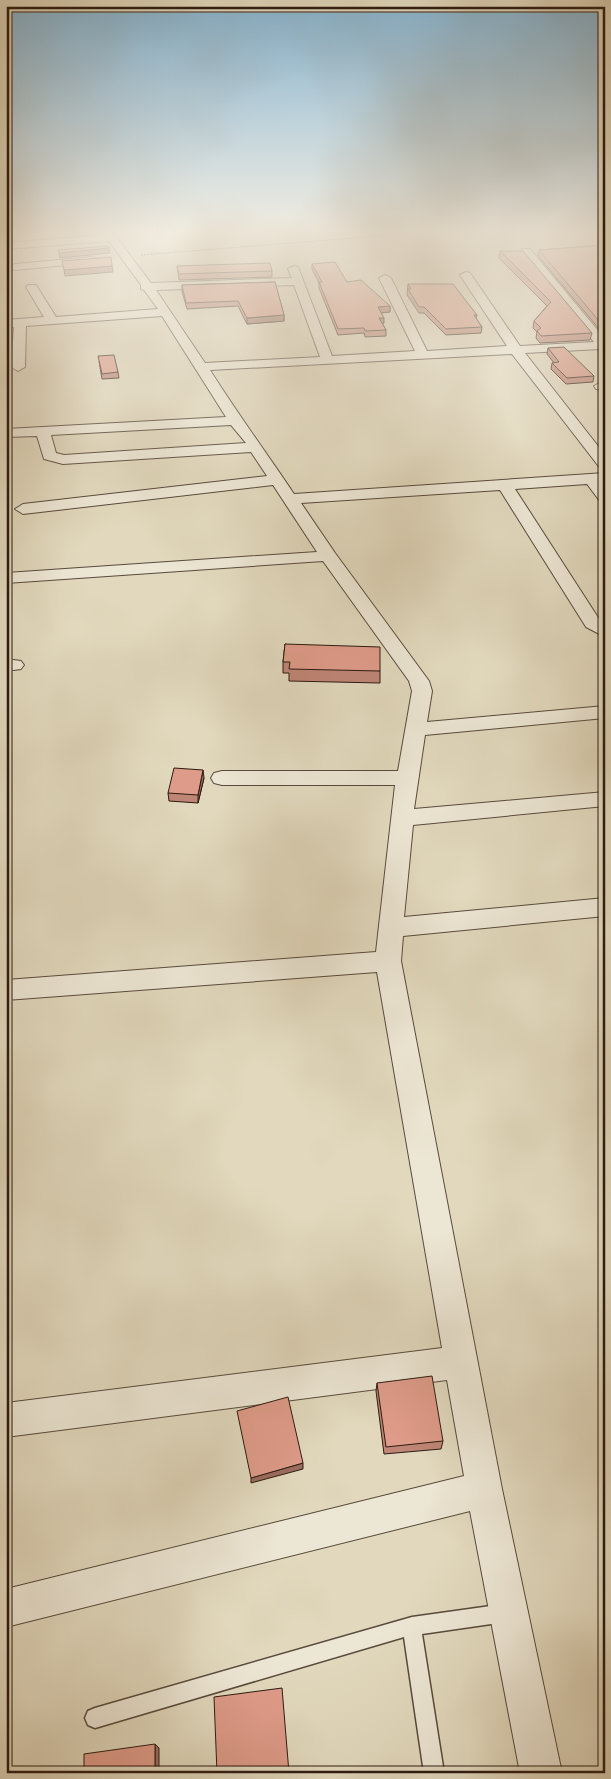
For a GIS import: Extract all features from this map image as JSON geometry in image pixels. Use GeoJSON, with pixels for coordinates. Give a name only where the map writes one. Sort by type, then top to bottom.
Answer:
{"type":"FeatureCollection","features":[{"type":"Feature","properties":{"kind":"street"},"geometry":{"type":"LineString","coordinates":[[50,316],[52,320]]}},
{"type":"Feature","properties":{"kind":"street"},"geometry":{"type":"LineString","coordinates":[[6,324],[109,316]]}},
{"type":"Feature","properties":{"kind":"street"},"geometry":{"type":"LineString","coordinates":[[168,316],[235,421],[255,447],[328,556],[419,681],[421,697],[402,818],[388,961],[460,1362],[541,1773]]}},
{"type":"Feature","properties":{"kind":"street"},"geometry":{"type":"LineString","coordinates":[[311,316],[327,360]]}},
{"type":"Feature","properties":{"kind":"street"},"geometry":{"type":"LineString","coordinates":[[404,316],[423,355]]}},
{"type":"Feature","properties":{"kind":"street"},"geometry":{"type":"LineString","coordinates":[[493,316],[516,350],[605,465]]}},
{"type":"Feature","properties":{"kind":"street"},"geometry":{"type":"LineString","coordinates":[[578,316],[604,346]]}},
{"type":"Feature","properties":{"kind":"street"},"geometry":{"type":"LineString","coordinates":[[18,368],[20,323]]}},
{"type":"Feature","properties":{"kind":"street"},"geometry":{"type":"LineString","coordinates":[[200,367],[604,346]]}},
{"type":"Feature","properties":{"kind":"street"},"geometry":{"type":"LineString","coordinates":[[6,433],[235,421]]}},
{"type":"Feature","properties":{"kind":"street"},"geometry":{"type":"LineString","coordinates":[[43,431],[49,456],[63,460],[255,447]]}},
{"type":"Feature","properties":{"kind":"street"},"geometry":{"type":"LineString","coordinates":[[23,508],[283,490],[505,484],[598,478],[605,497]]}},
{"type":"Feature","properties":{"kind":"street"},"geometry":{"type":"LineString","coordinates":[[505,484],[592,622],[605,632]]}},
{"type":"Feature","properties":{"kind":"street"},"geometry":{"type":"LineString","coordinates":[[6,578],[328,556]]}},
{"type":"Feature","properties":{"kind":"street"},"geometry":{"type":"LineString","coordinates":[[417,729],[605,712]]}},
{"type":"Feature","properties":{"kind":"street"},"geometry":{"type":"LineString","coordinates":[[222,778],[408,778]]}},
{"type":"Feature","properties":{"kind":"street"},"geometry":{"type":"LineString","coordinates":[[402,818],[605,799]]}},
{"type":"Feature","properties":{"kind":"street"},"geometry":{"type":"LineString","coordinates":[[391,928],[605,907]]}},
{"type":"Feature","properties":{"kind":"street"},"geometry":{"type":"LineString","coordinates":[[6,990],[388,961]]}},
{"type":"Feature","properties":{"kind":"street"},"geometry":{"type":"LineString","coordinates":[[6,1420],[460,1362]]}},
{"type":"Feature","properties":{"kind":"street"},"geometry":{"type":"LineString","coordinates":[[6,1608],[484,1489]]}},
{"type":"Feature","properties":{"kind":"lane"},"geometry":{"type":"LineString","coordinates":[[95,1718],[412,1626],[509,1612]]}},
{"type":"Feature","properties":{"kind":"lane"},"geometry":{"type":"LineString","coordinates":[[412,1626],[434,1773]]}},
{"type":"Feature","properties":{"kind":"building"},"geometry":{"type":"Polygon","coordinates":[[[246,316],[271,316],[247,318],[246,316]]]}},
{"type":"Feature","properties":{"kind":"building"},"geometry":{"type":"Polygon","coordinates":[[[333,316],[383,316],[384,318],[379,318],[386,330],[365,331],[364,328],[338,329],[333,316]]]}},
{"type":"Feature","properties":{"kind":"building"},"geometry":{"type":"Polygon","coordinates":[[[433,316],[475,316],[482,327],[446,329],[433,316]]]}},
{"type":"Feature","properties":{"kind":"building"},"geometry":{"type":"Polygon","coordinates":[[[538,316],[578,316],[592,333],[541,336],[537,331],[541,328],[534,321],[538,316]]]}},
{"type":"Feature","properties":{"kind":"building"},"geometry":{"type":"Polygon","coordinates":[[[595,316],[605,316],[605,328],[595,316]]]}},
{"type":"Feature","properties":{"kind":"building"},"geometry":{"type":"Polygon","coordinates":[[[564,347],[594,376],[567,378],[552,363],[559,362],[548,348],[564,347]]]}},
{"type":"Feature","properties":{"kind":"building"},"geometry":{"type":"Polygon","coordinates":[[[114,355],[118,372],[102,374],[98,356],[114,355]]]}},
{"type":"Feature","properties":{"kind":"building"},"geometry":{"type":"Polygon","coordinates":[[[285,644],[380,647],[380,671],[289,669],[290,662],[283,662],[285,644]]]}},
{"type":"Feature","properties":{"kind":"building"},"geometry":{"type":"Polygon","coordinates":[[[174,768],[203,770],[198,795],[168,793],[174,768]]]}},
{"type":"Feature","properties":{"kind":"building"},"geometry":{"type":"Polygon","coordinates":[[[432,1376],[443,1441],[386,1447],[377,1383],[432,1376]]]}},
{"type":"Feature","properties":{"kind":"building"},"geometry":{"type":"Polygon","coordinates":[[[288,1397],[303,1463],[251,1478],[237,1411],[288,1397]]]}},
{"type":"Feature","properties":{"kind":"building"},"geometry":{"type":"Polygon","coordinates":[[[282,1688],[289,1773],[217,1773],[214,1697],[282,1688]]]}},
{"type":"Feature","properties":{"kind":"building"},"geometry":{"type":"Polygon","coordinates":[[[155,1744],[155,1773],[84,1773],[84,1754],[155,1744]]]}}]}
